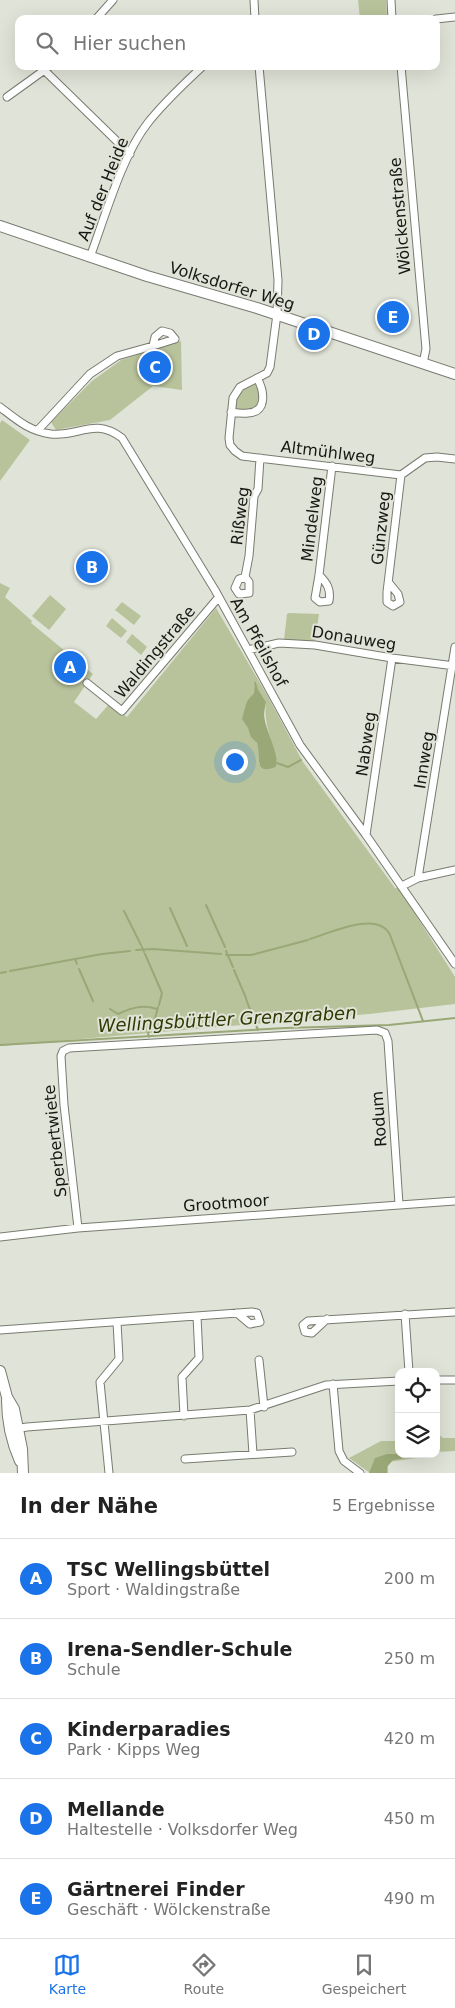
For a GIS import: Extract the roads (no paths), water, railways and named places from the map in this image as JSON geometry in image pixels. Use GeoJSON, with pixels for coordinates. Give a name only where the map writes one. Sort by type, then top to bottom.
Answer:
{"type":"FeatureCollection","features":[{"type":"Feature","properties":{"kind":"street"},"geometry":{"type":"LineString","coordinates":[[100,15],[113,0]]}},
{"type":"Feature","properties":{"kind":"street"},"geometry":{"type":"LineString","coordinates":[[254,0],[255,15]]}},
{"type":"Feature","properties":{"kind":"street"},"geometry":{"type":"LineString","coordinates":[[391,0],[392,15]]}},
{"type":"Feature","properties":{"kind":"street"},"geometry":{"type":"LineString","coordinates":[[440,19],[455,17]]}},
{"type":"Feature","properties":{"kind":"street"},"geometry":{"type":"LineString","coordinates":[[7,97],[45,70]]}},
{"type":"Feature","properties":{"kind":"street"},"geometry":{"type":"LineString","coordinates":[[50,70],[130,154]]}},
{"type":"Feature","properties":{"kind":"street","name":"Auf der Heide"},"geometry":{"type":"LineString","coordinates":[[90,257],[130,154],[146,125],[177,90],[199,70]]}},
{"type":"Feature","properties":{"kind":"street","name":"Altmühlweg"},"geometry":{"type":"LineString","coordinates":[[259,70],[278,280],[277,314],[270,367],[266,373],[240,387],[232,398],[230,445],[234,451],[242,456],[401,475]]}},
{"type":"Feature","properties":{"kind":"street","name":"Wölckenstraße"},"geometry":{"type":"LineString","coordinates":[[401,70],[426,349],[423,363]]}},
{"type":"Feature","properties":{"kind":"street","name":"Volksdorfer Weg"},"geometry":{"type":"LineString","coordinates":[[0,226],[147,276],[277,314],[455,374]]}},
{"type":"Feature","properties":{"kind":"street"},"geometry":{"type":"LineString","coordinates":[[38,430],[90,374],[117,356],[153,346]]}},
{"type":"Feature","properties":{"kind":"street"},"geometry":{"type":"LineString","coordinates":[[231,412],[250,413],[261,407],[264,390],[257,378]]}},
{"type":"Feature","properties":{"kind":"street","name":"Am Pfeilshof"},"geometry":{"type":"LineString","coordinates":[[0,407],[26,427],[52,434],[101,427],[114,432],[122,438],[218,598],[300,745],[366,835],[455,964]]}},
{"type":"Feature","properties":{"kind":"street","name":"Rißweg"},"geometry":{"type":"LineString","coordinates":[[245,577],[249,556],[254,496],[258,489],[260,458]]}},
{"type":"Feature","properties":{"kind":"street"},"geometry":{"type":"LineString","coordinates":[[401,475],[425,458],[455,459]]}},
{"type":"Feature","properties":{"kind":"street","name":"Mindelweg"},"geometry":{"type":"LineString","coordinates":[[319,575],[332,466]]}},
{"type":"Feature","properties":{"kind":"street","name":"Günzweg"},"geometry":{"type":"LineString","coordinates":[[389,583],[401,475]]}},
{"type":"Feature","properties":{"kind":"street","name":"Waldingstraße"},"geometry":{"type":"LineString","coordinates":[[87,683],[122,711],[218,598]]}},
{"type":"Feature","properties":{"kind":"street","name":"Donauweg"},"geometry":{"type":"LineString","coordinates":[[248,650],[279,643],[316,645],[454,666]]}},
{"type":"Feature","properties":{"kind":"street","name":"Innweg"},"geometry":{"type":"LineString","coordinates":[[418,878],[454,666],[455,646]]}},
{"type":"Feature","properties":{"kind":"street","name":"Nabweg"},"geometry":{"type":"LineString","coordinates":[[366,835],[392,658]]}},
{"type":"Feature","properties":{"kind":"street"},"geometry":{"type":"LineString","coordinates":[[402,886],[418,878],[455,870]]}},
{"type":"Feature","properties":{"kind":"street","name":"Sperbertwiete"},"geometry":{"type":"LineString","coordinates":[[78,1228],[64,1105],[61,1056],[63,1051],[69,1048],[256,1035],[376,1030],[385,1033]]}},
{"type":"Feature","properties":{"kind":"street","name":"Rodum"},"geometry":{"type":"LineString","coordinates":[[385,1033],[388,1041],[399,1204]]}},
{"type":"Feature","properties":{"kind":"street","name":"Grootmoor"},"geometry":{"type":"LineString","coordinates":[[0,1236],[78,1228],[455,1201]]}},
{"type":"Feature","properties":{"kind":"street"},"geometry":{"type":"LineString","coordinates":[[327,1320],[455,1312]]}},
{"type":"Feature","properties":{"kind":"street"},"geometry":{"type":"LineString","coordinates":[[0,1330],[237,1313]]}},
{"type":"Feature","properties":{"kind":"street"},"geometry":{"type":"LineString","coordinates":[[406,1314],[408,1368]]}},
{"type":"Feature","properties":{"kind":"street"},"geometry":{"type":"LineString","coordinates":[[184,1416],[182,1377],[199,1358],[197,1316]]}},
{"type":"Feature","properties":{"kind":"street"},"geometry":{"type":"LineString","coordinates":[[109,1473],[100,1382],[119,1359],[116,1322]]}},
{"type":"Feature","properties":{"kind":"street"},"geometry":{"type":"LineString","coordinates":[[259,1360],[264,1407]]}},
{"type":"Feature","properties":{"kind":"street"},"geometry":{"type":"LineString","coordinates":[[0,1371],[7,1397],[7,1411],[14,1429],[16,1450],[23,1469]]}},
{"type":"Feature","properties":{"kind":"street"},"geometry":{"type":"LineString","coordinates":[[440,1380],[455,1380]]}},
{"type":"Feature","properties":{"kind":"street"},"geometry":{"type":"LineString","coordinates":[[14,1429],[250,1410],[264,1407],[312,1388],[333,1384],[395,1381]]}},
{"type":"Feature","properties":{"kind":"street"},"geometry":{"type":"LineString","coordinates":[[333,1384],[340,1451],[344,1461],[360,1473]]}},
{"type":"Feature","properties":{"kind":"street"},"geometry":{"type":"LineString","coordinates":[[250,1410],[253,1454]]}},
{"type":"Feature","properties":{"kind":"street"},"geometry":{"type":"LineString","coordinates":[[185,1459],[292,1452]]}},
{"type":"Feature","properties":{"kind":"waterway"},"geometry":{"type":"LineString","coordinates":[[277,763],[288,767],[301,760]]}},
{"type":"Feature","properties":{"kind":"waterway"},"geometry":{"type":"LineString","coordinates":[[206,905],[225,947]]}},
{"type":"Feature","properties":{"kind":"waterway"},"geometry":{"type":"LineString","coordinates":[[170,908],[187,946]]}},
{"type":"Feature","properties":{"kind":"waterway"},"geometry":{"type":"LineString","coordinates":[[124,911],[141,945]]}},
{"type":"Feature","properties":{"kind":"waterway"},"geometry":{"type":"LineString","coordinates":[[310,939],[353,925],[375,924],[384,928],[390,935],[423,1021]]}},
{"type":"Feature","properties":{"kind":"waterway"},"geometry":{"type":"LineString","coordinates":[[226,955],[251,955],[308,940]]}},
{"type":"Feature","properties":{"kind":"waterway"},"geometry":{"type":"LineString","coordinates":[[142,947],[144,952]]}},
{"type":"Feature","properties":{"kind":"waterway"},"geometry":{"type":"LineString","coordinates":[[136,950],[153,949],[221,954]]}},
{"type":"Feature","properties":{"kind":"waterway"},"geometry":{"type":"LineString","coordinates":[[10,971],[102,954],[130,951]]}},
{"type":"Feature","properties":{"kind":"waterway"},"geometry":{"type":"LineString","coordinates":[[226,951],[233,967]]}},
{"type":"Feature","properties":{"kind":"waterway"},"geometry":{"type":"LineString","coordinates":[[145,954],[162,993],[159,1005]]}},
{"type":"Feature","properties":{"kind":"waterway"},"geometry":{"type":"LineString","coordinates":[[75,959],[77,964]]}},
{"type":"Feature","properties":{"kind":"waterway"},"geometry":{"type":"LineString","coordinates":[[79,969],[93,1001]]}},
{"type":"Feature","properties":{"kind":"waterway"},"geometry":{"type":"LineString","coordinates":[[234,970],[246,998]]}},
{"type":"Feature","properties":{"kind":"waterway"},"geometry":{"type":"LineString","coordinates":[[0,973],[6,972]]}},
{"type":"Feature","properties":{"kind":"waterway"},"geometry":{"type":"LineString","coordinates":[[246,999],[258,1030]]}},
{"type":"Feature","properties":{"kind":"waterway"},"geometry":{"type":"LineString","coordinates":[[110,1009],[118,1014],[137,1007],[157,1009]]}},
{"type":"Feature","properties":{"kind":"waterway"},"geometry":{"type":"LineString","coordinates":[[149,1037],[148,1033],[153,1027],[158,1007]]}},
{"type":"Feature","properties":{"kind":"waterway","name":"Wellingsbüttler Grenzgraben"},"geometry":{"type":"LineString","coordinates":[[0,1045],[285,1028],[389,1025],[455,1018]]}},
{"type":"Feature","properties":{"kind":"place","name":"Gärtnerei Finder"},"geometry":{"type":"Point","coordinates":[393,317]}},
{"type":"Feature","properties":{"kind":"place","name":"Mellande"},"geometry":{"type":"Point","coordinates":[314,334]}},
{"type":"Feature","properties":{"kind":"place","name":"Kinderparadies"},"geometry":{"type":"Point","coordinates":[155,367]}},
{"type":"Feature","properties":{"kind":"place","name":"Irena-Sendler-Schule"},"geometry":{"type":"Point","coordinates":[92,567]}},
{"type":"Feature","properties":{"kind":"place","name":"TSC Wellingsbüttel"},"geometry":{"type":"Point","coordinates":[70,667]}}]}
